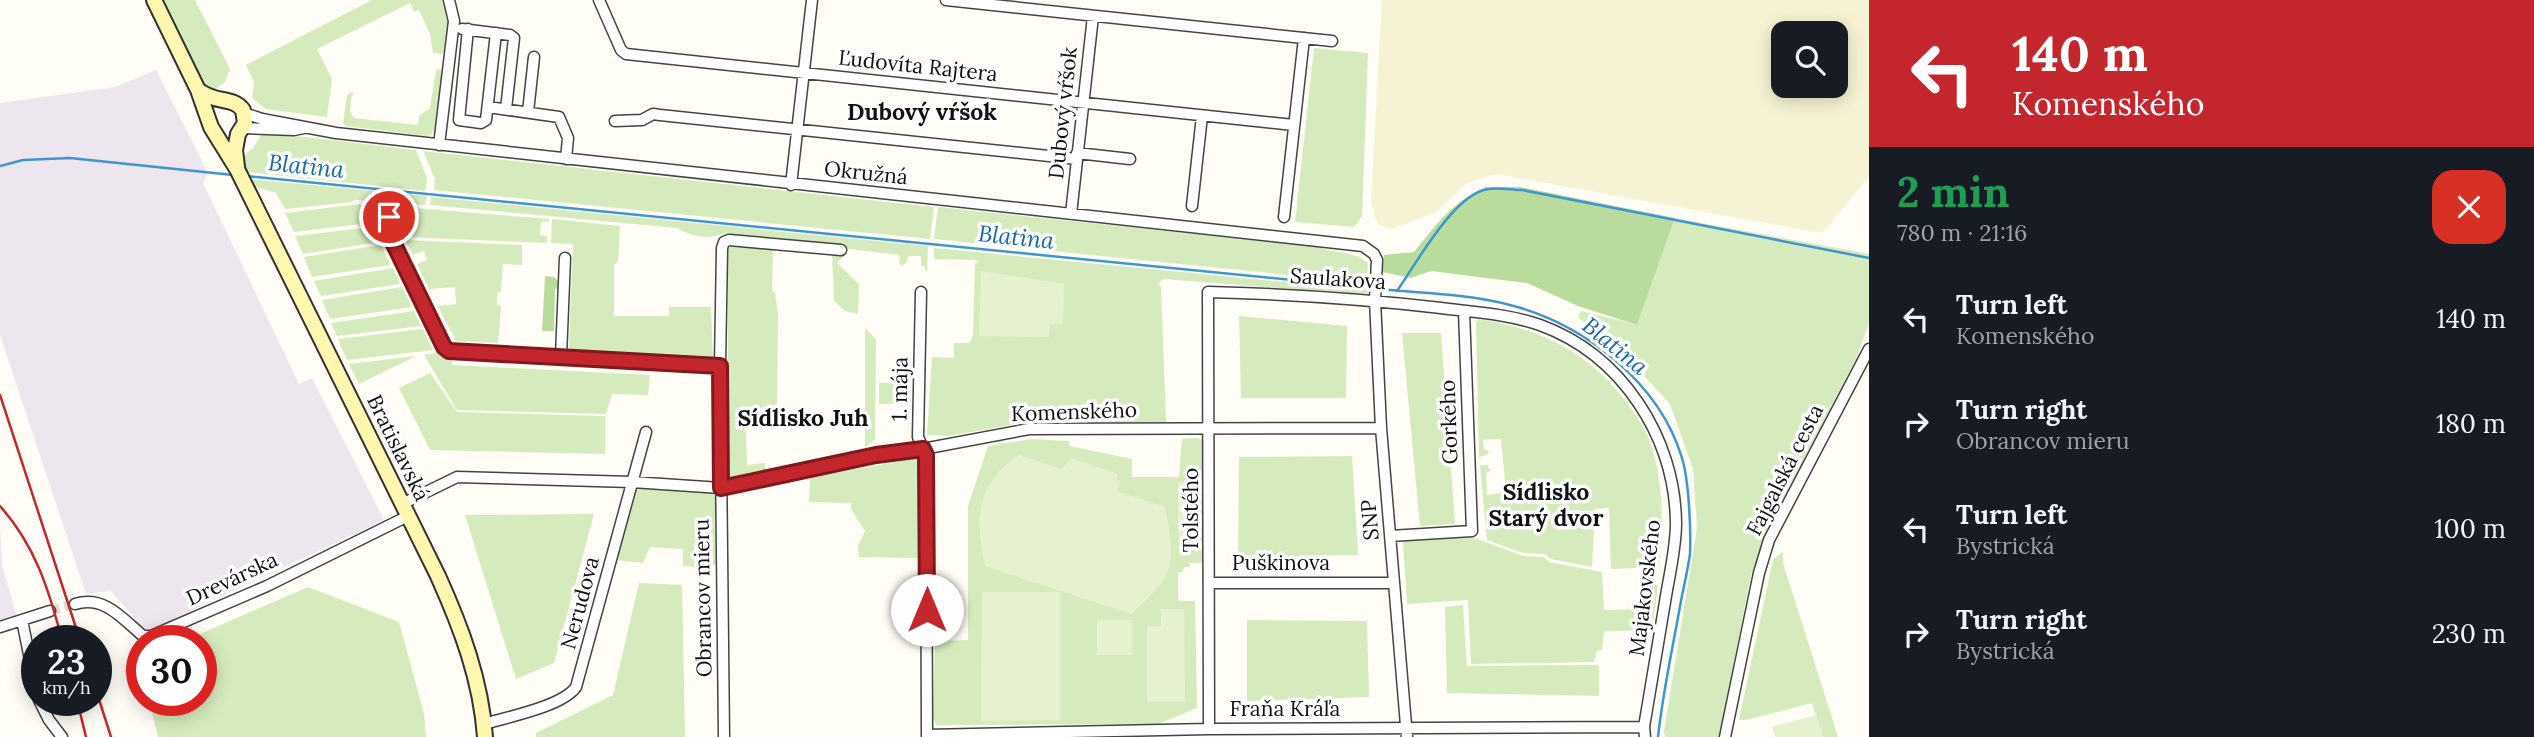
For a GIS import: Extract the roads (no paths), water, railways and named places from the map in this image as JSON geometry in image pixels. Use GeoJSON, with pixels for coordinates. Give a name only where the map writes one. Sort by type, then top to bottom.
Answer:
{"type":"FeatureCollection","features":[{"type":"Feature","properties":{"kind":"main road","name":"Bratislavská"},"geometry":{"type":"LineString","coordinates":[[154,0],[212,125],[246,186],[459,622],[472,664],[485,731]]}},
{"type":"Feature","properties":{"kind":"main road"},"geometry":{"type":"LineString","coordinates":[[198,90],[210,98],[238,104],[242,125],[235,150],[237,169]]}},
{"type":"Feature","properties":{"kind":"main road"},"geometry":{"type":"LineString","coordinates":[[224,101],[212,109],[212,125],[228,137],[242,125]]}},
{"type":"Feature","properties":{"kind":"street"},"geometry":{"type":"LineString","coordinates":[[439,145],[453,27],[453,12],[449,0]]}},
{"type":"Feature","properties":{"kind":"street","name":"Ľudovíta Rajtera"},"geometry":{"type":"LineString","coordinates":[[599,0],[621,50],[629,55],[1294,125]]}},
{"type":"Feature","properties":{"kind":"street"},"geometry":{"type":"LineString","coordinates":[[791,185],[812,0]]}},
{"type":"Feature","properties":{"kind":"street"},"geometry":{"type":"LineString","coordinates":[[946,0],[1332,41]]}},
{"type":"Feature","properties":{"kind":"street","name":"Dubový vŕšok"},"geometry":{"type":"LineString","coordinates":[[1071,214],[1093,16]]}},
{"type":"Feature","properties":{"kind":"street"},"geometry":{"type":"LineString","coordinates":[[453,27],[511,35],[515,42],[506,109]]}},
{"type":"Feature","properties":{"kind":"street"},"geometry":{"type":"LineString","coordinates":[[468,29],[459,120],[486,120],[496,33]]}},
{"type":"Feature","properties":{"kind":"street"},"geometry":{"type":"LineString","coordinates":[[1284,217],[1304,38]]}},
{"type":"Feature","properties":{"kind":"street"},"geometry":{"type":"LineString","coordinates":[[528,112],[534,57]]}},
{"type":"Feature","properties":{"kind":"street"},"geometry":{"type":"LineString","coordinates":[[444,97],[461,99]]}},
{"type":"Feature","properties":{"kind":"street"},"geometry":{"type":"LineString","coordinates":[[488,107],[554,116],[561,120],[568,138],[566,159]]}},
{"type":"Feature","properties":{"kind":"street"},"geometry":{"type":"LineString","coordinates":[[615,121],[642,120],[653,114],[797,130],[1130,159]]}},
{"type":"Feature","properties":{"kind":"street"},"geometry":{"type":"LineString","coordinates":[[1192,206],[1202,116]]}},
{"type":"Feature","properties":{"kind":"street","name":"Okružná"},"geometry":{"type":"LineString","coordinates":[[242,125],[262,119],[305,128],[439,145],[1363,246],[1374,254],[1377,260],[1375,297]]}},
{"type":"Feature","properties":{"kind":"street","name":"Okružná"},"geometry":{"type":"LineString","coordinates":[[242,125],[294,130],[305,128]]}},
{"type":"Feature","properties":{"kind":"street"},"geometry":{"type":"LineString","coordinates":[[389,217],[388,232],[444,347],[456,352],[720,366]]}},
{"type":"Feature","properties":{"kind":"street","name":"Obrancov mieru"},"geometry":{"type":"LineString","coordinates":[[724,737],[720,366],[724,242],[729,240],[841,250]]}},
{"type":"Feature","properties":{"kind":"street"},"geometry":{"type":"LineString","coordinates":[[561,356],[565,258]]}},
{"type":"Feature","properties":{"kind":"street","name":"1. mája"},"geometry":{"type":"LineString","coordinates":[[921,292],[918,437],[926,455],[927,736]]}},
{"type":"Feature","properties":{"kind":"street","name":"Saulakova"},"geometry":{"type":"LineString","coordinates":[[1208,292],[1375,297],[1464,311]]}},
{"type":"Feature","properties":{"kind":"street","name":"Tolstého"},"geometry":{"type":"LineString","coordinates":[[1208,292],[1211,583],[1209,729]]}},
{"type":"Feature","properties":{"kind":"street","name":"SNP"},"geometry":{"type":"LineString","coordinates":[[1375,297],[1381,428],[1406,733]]}},
{"type":"Feature","properties":{"kind":"street","name":"Gorkého"},"geometry":{"type":"LineString","coordinates":[[1390,536],[1472,531],[1464,311]]}},
{"type":"Feature","properties":{"kind":"street","name":"Majakovského"},"geometry":{"type":"LineString","coordinates":[[1464,311],[1518,318],[1541,326],[1585,350],[1629,390],[1660,439],[1667,461],[1676,524],[1645,732]]}},
{"type":"Feature","properties":{"kind":"street","name":"Fajgalská cesta"},"geometry":{"type":"LineString","coordinates":[[1725,737],[1759,573],[1769,540],[1869,349]]}},
{"type":"Feature","properties":{"kind":"street","name":"Komenského"},"geometry":{"type":"LineString","coordinates":[[405,510],[457,477],[632,482],[721,488],[876,455],[1029,429],[1381,428]]}},
{"type":"Feature","properties":{"kind":"street","name":"Nerudova"},"geometry":{"type":"LineString","coordinates":[[485,731],[571,694],[576,687],[646,432]]}},
{"type":"Feature","properties":{"kind":"street","name":"Drevárska"},"geometry":{"type":"LineString","coordinates":[[75,604],[94,601],[104,604],[142,636],[151,636],[267,586],[405,510]]}},
{"type":"Feature","properties":{"kind":"street","name":"Puškinova"},"geometry":{"type":"LineString","coordinates":[[1211,583],[1394,583]]}},
{"type":"Feature","properties":{"kind":"street"},"geometry":{"type":"LineString","coordinates":[[0,627],[50,611]]}},
{"type":"Feature","properties":{"kind":"street"},"geometry":{"type":"LineString","coordinates":[[22,620],[23,625]]}},
{"type":"Feature","properties":{"kind":"street"},"geometry":{"type":"LineString","coordinates":[[47,716],[62,737]]}},
{"type":"Feature","properties":{"kind":"street","name":"Fraňa Kráľa"},"geometry":{"type":"LineString","coordinates":[[927,736],[1209,729],[1406,733],[1645,732]]}},
{"type":"Feature","properties":{"kind":"waterway","name":"Blatina"},"geometry":{"type":"LineString","coordinates":[[0,166],[23,160],[70,158],[233,175]]}},
{"type":"Feature","properties":{"kind":"waterway","name":"Blatina"},"geometry":{"type":"LineString","coordinates":[[246,176],[1372,288]]}},
{"type":"Feature","properties":{"kind":"waterway"},"geometry":{"type":"LineString","coordinates":[[1397,291],[1450,215],[1476,193],[1493,188],[1522,190],[1869,258]]}},
{"type":"Feature","properties":{"kind":"waterway","name":"Blatina"},"geometry":{"type":"LineString","coordinates":[[1378,289],[1478,298],[1538,314],[1565,326],[1615,360],[1637,381],[1656,405],[1671,430],[1682,458],[1688,492],[1690,532],[1690,554],[1658,737]]}},
{"type":"Feature","properties":{"kind":"tunnel"},"geometry":{"type":"LineString","coordinates":[[50,611],[75,604]]}},
{"type":"Feature","properties":{"kind":"railway"},"geometry":{"type":"LineString","coordinates":[[0,395],[75,625]]}},
{"type":"Feature","properties":{"kind":"railway"},"geometry":{"type":"LineString","coordinates":[[0,506],[32,552],[58,625]]}},
{"type":"Feature","properties":{"kind":"railway"},"geometry":{"type":"LineString","coordinates":[[81,716],[86,737]]}},
{"type":"Feature","properties":{"kind":"railway"},"geometry":{"type":"LineString","coordinates":[[104,716],[111,737]]}},
{"type":"Feature","properties":{"kind":"district","name":"Dubový vŕšok"},"geometry":{"type":"Point","coordinates":[922,112]}},
{"type":"Feature","properties":{"kind":"district","name":"Sídlisko Juh"},"geometry":{"type":"Point","coordinates":[803,418]}},
{"type":"Feature","properties":{"kind":"district","name":"Sídlisko Starý dvor"},"geometry":{"type":"Point","coordinates":[1546,505]}}]}
